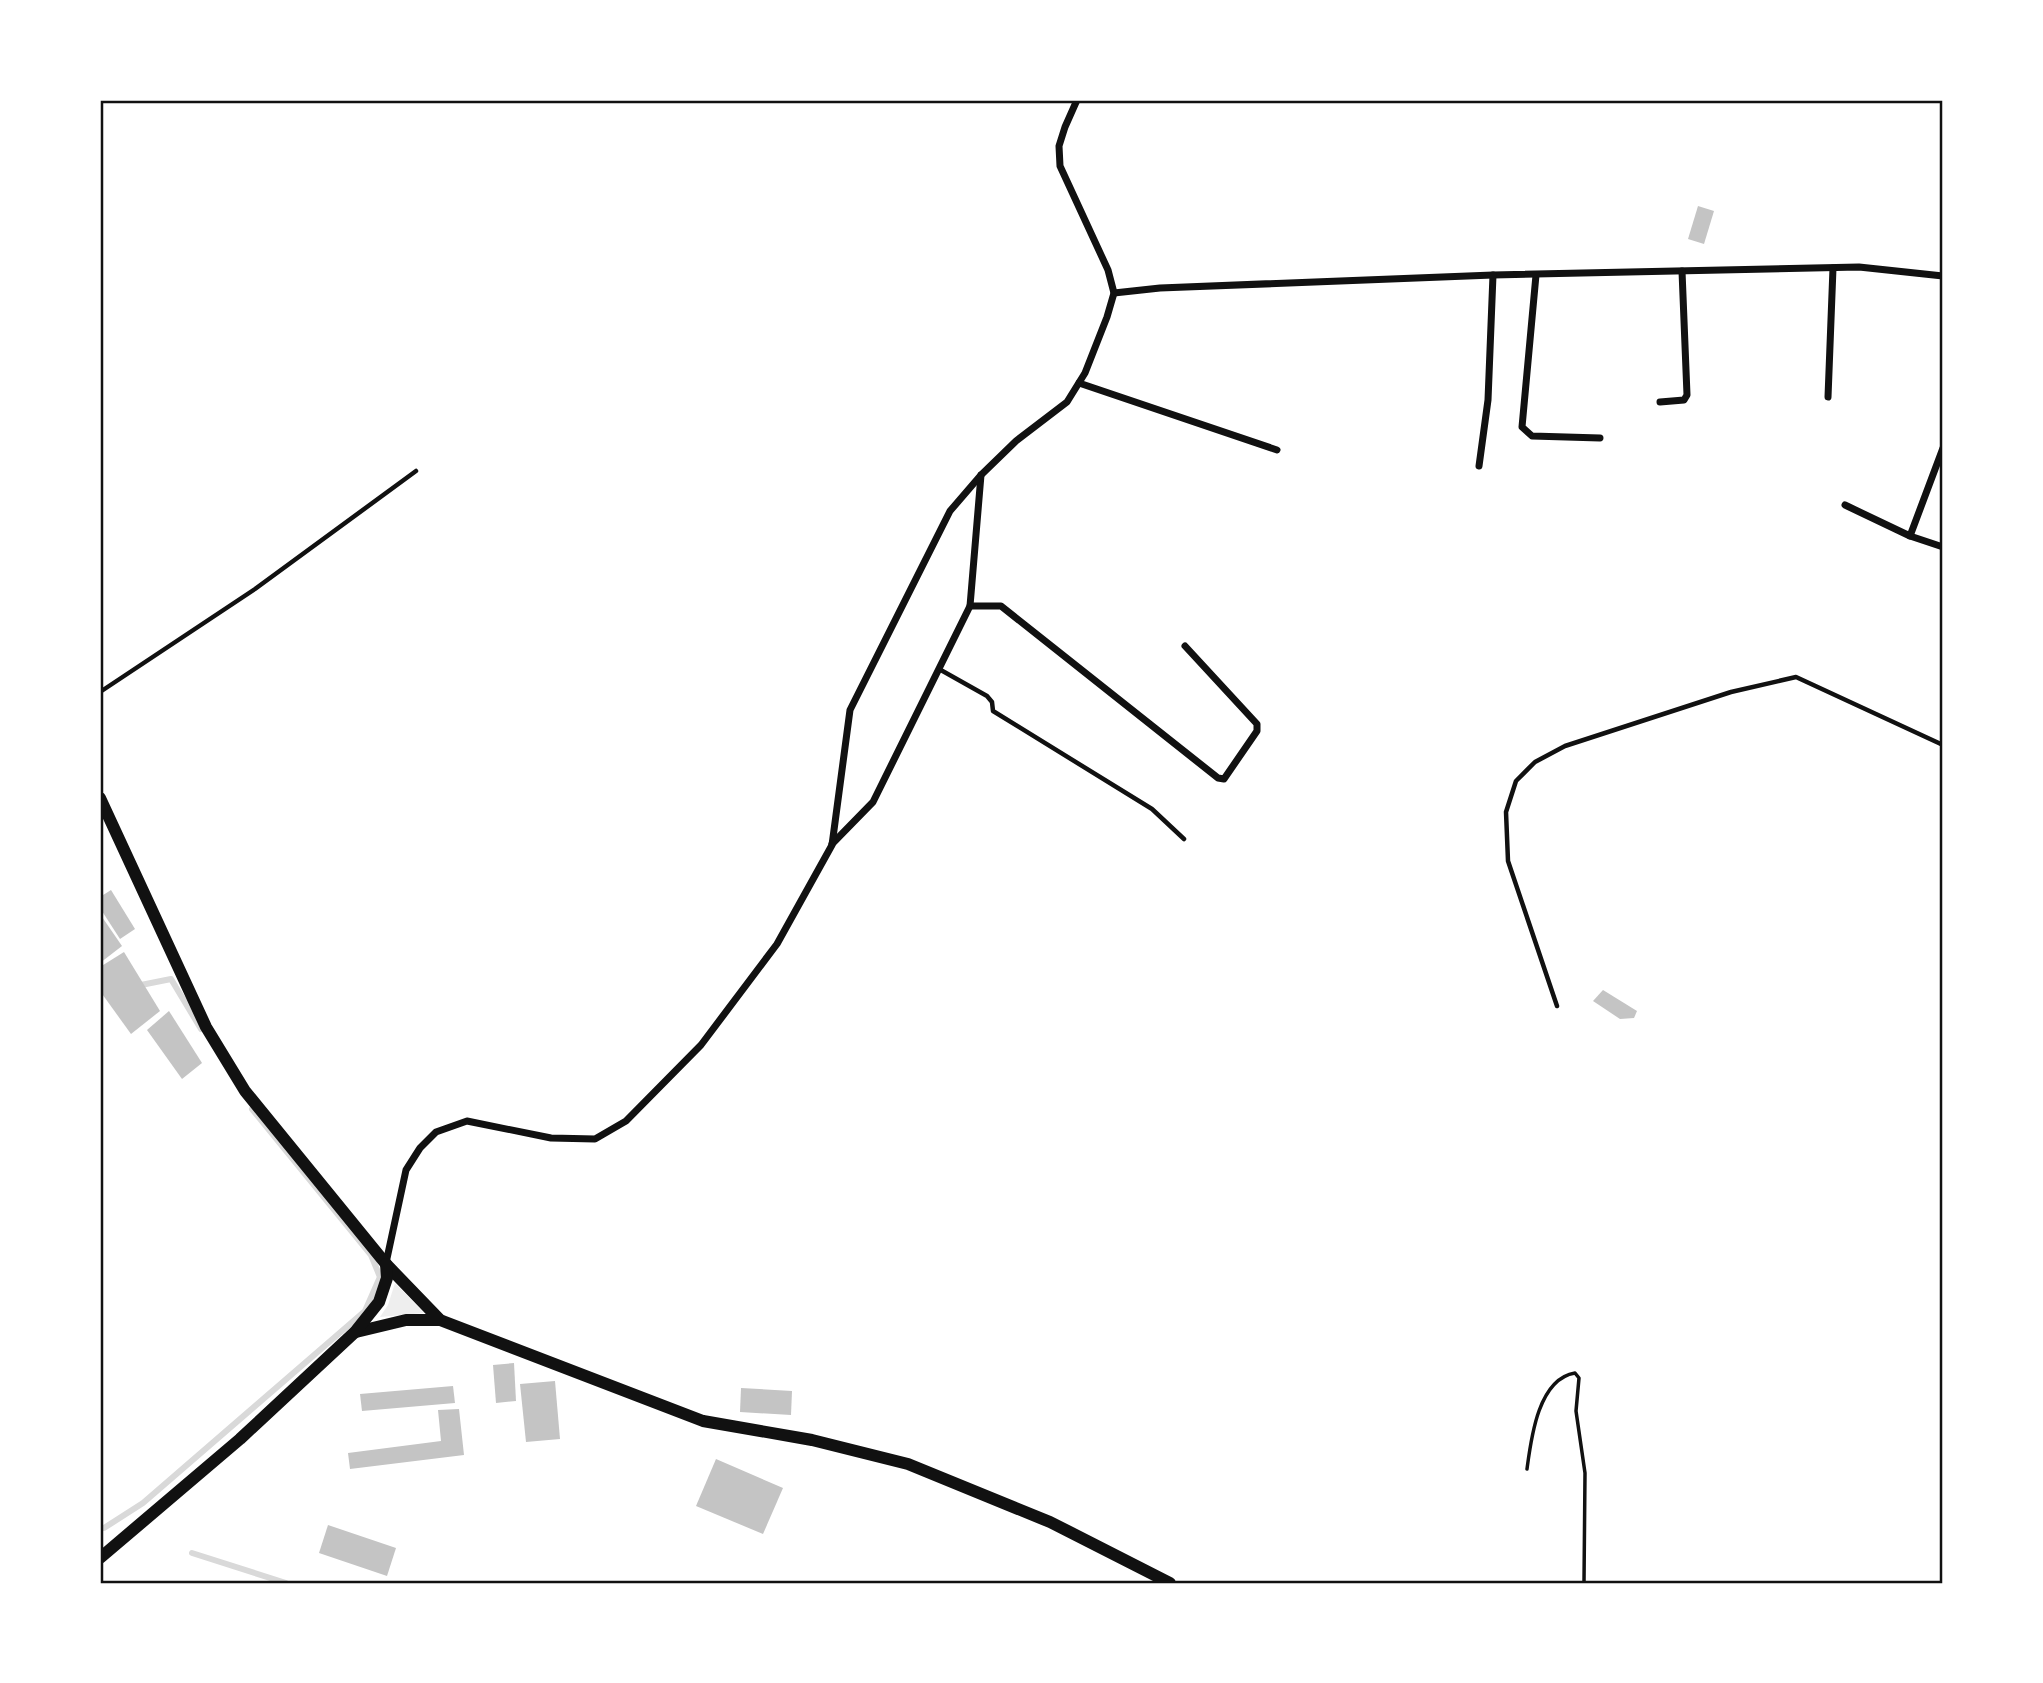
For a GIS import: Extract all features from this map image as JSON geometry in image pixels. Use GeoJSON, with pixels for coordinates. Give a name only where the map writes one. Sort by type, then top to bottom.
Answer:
{"type":"FeatureCollection","features":[{"type":"Feature","properties":{"kind":"street"},"geometry":{"type":"LineString","coordinates":[[832,845],[850,710],[950,511],[981,475],[1016,441],[1067,402],[1079,383],[1098,339],[1114,293],[1108,271],[1060,166],[1059,146],[1077,100]]}},
{"type":"Feature","properties":{"kind":"street"},"geometry":{"type":"LineString","coordinates":[[1114,293],[1160,288],[1493,275],[1859,267],[1943,276]]}},
{"type":"Feature","properties":{"kind":"street"},"geometry":{"type":"LineString","coordinates":[[1828,397],[1833,268]]}},
{"type":"Feature","properties":{"kind":"street"},"geometry":{"type":"LineString","coordinates":[[1660,402],[1684,400],[1687,395],[1682,271]]}},
{"type":"Feature","properties":{"kind":"street"},"geometry":{"type":"LineString","coordinates":[[1479,466],[1488,400],[1493,275]]}},
{"type":"Feature","properties":{"kind":"street"},"geometry":{"type":"LineString","coordinates":[[1536,275],[1522,427],[1532,436],[1600,438]]}},
{"type":"Feature","properties":{"kind":"street"},"geometry":{"type":"LineString","coordinates":[[1079,383],[1278,450]]}},
{"type":"Feature","properties":{"kind":"street"},"geometry":{"type":"LineString","coordinates":[[1910,536],[1943,448]]}},
{"type":"Feature","properties":{"kind":"street"},"geometry":{"type":"LineString","coordinates":[[100,1558],[240,1439],[355,1332],[379,1302],[387,1278],[386,1264],[406,1170],[420,1148],[436,1132],[467,1121],[551,1138],[595,1139],[626,1121],[701,1045],[777,944],[832,845],[873,802],[970,606],[981,475]]}},
{"type":"Feature","properties":{"kind":"street"},"geometry":{"type":"LineString","coordinates":[[1844,505],[1910,536],[1943,547]]}},
{"type":"Feature","properties":{"kind":"street"},"geometry":{"type":"LineString","coordinates":[[970,606],[1000,606],[1218,778],[1224,779],[1257,731],[1257,724],[1185,646]]}},
{"type":"Feature","properties":{"kind":"street"},"geometry":{"type":"LineString","coordinates":[[100,798],[206,1027],[246,1091],[386,1264],[440,1320]]}},
{"type":"Feature","properties":{"kind":"street"},"geometry":{"type":"LineString","coordinates":[[355,1332],[407,1320],[440,1320],[703,1422],[812,1440],[908,1464],[1050,1522],[1170,1583]]}},
{"type":"Feature","properties":{"kind":"lane"},"geometry":{"type":"LineString","coordinates":[[100,692],[255,589],[416,471]]}},
{"type":"Feature","properties":{"kind":"lane"},"geometry":{"type":"LineString","coordinates":[[939,668],[988,696],[993,711],[1152,809],[1184,839]]}},
{"type":"Feature","properties":{"kind":"lane"},"geometry":{"type":"LineString","coordinates":[[1557,1006],[1508,861],[1506,812],[1516,781],[1535,762],[1565,746],[1731,692],[1796,677],[1943,744]]}},
{"type":"Feature","properties":{"kind":"path"},"geometry":{"type":"LineString","coordinates":[[1527,1469],[1536,1418],[1541,1406],[1556,1381],[1575,1373],[1579,1378],[1576,1411],[1585,1473],[1584,1583]]}},
{"type":"Feature","properties":{"kind":"shaded area"},"geometry":{"type":"Polygon","coordinates":[[[395,1283],[424,1313],[380,1317],[388,1305],[395,1283]]]}},
{"type":"Feature","properties":{"kind":"building"},"geometry":{"type":"Polygon","coordinates":[[[1698,206],[1714,211],[1704,244],[1688,239],[1698,206]]]}},
{"type":"Feature","properties":{"kind":"building"},"geometry":{"type":"Polygon","coordinates":[[[111,890],[135,929],[120,939],[100,908],[100,897],[111,890]]]}},
{"type":"Feature","properties":{"kind":"building"},"geometry":{"type":"Polygon","coordinates":[[[100,914],[122,946],[100,963],[100,914]]]}},
{"type":"Feature","properties":{"kind":"building"},"geometry":{"type":"Polygon","coordinates":[[[124,952],[160,1011],[131,1034],[100,991],[100,967],[124,952]]]}},
{"type":"Feature","properties":{"kind":"building"},"geometry":{"type":"Polygon","coordinates":[[[1603,990],[1637,1011],[1634,1018],[1620,1019],[1593,1001],[1603,990]]]}},
{"type":"Feature","properties":{"kind":"building"},"geometry":{"type":"Polygon","coordinates":[[[169,1011],[202,1063],[182,1079],[147,1030],[169,1011]]]}},
{"type":"Feature","properties":{"kind":"building"},"geometry":{"type":"Polygon","coordinates":[[[514,1363],[516,1401],[496,1403],[493,1365],[514,1363]]]}},
{"type":"Feature","properties":{"kind":"building"},"geometry":{"type":"Polygon","coordinates":[[[555,1381],[560,1439],[526,1442],[520,1384],[555,1381]]]}},
{"type":"Feature","properties":{"kind":"building"},"geometry":{"type":"Polygon","coordinates":[[[453,1386],[455,1403],[362,1411],[360,1394],[453,1386]]]}},
{"type":"Feature","properties":{"kind":"building"},"geometry":{"type":"Polygon","coordinates":[[[741,1388],[792,1391],[791,1415],[740,1412],[741,1388]]]}},
{"type":"Feature","properties":{"kind":"building"},"geometry":{"type":"Polygon","coordinates":[[[459,1409],[464,1455],[350,1469],[348,1453],[441,1441],[438,1410],[459,1409]]]}},
{"type":"Feature","properties":{"kind":"building"},"geometry":{"type":"Polygon","coordinates":[[[716,1459],[783,1488],[763,1534],[696,1506],[716,1459]]]}},
{"type":"Feature","properties":{"kind":"building"},"geometry":{"type":"Polygon","coordinates":[[[328,1525],[396,1548],[387,1576],[319,1553],[328,1525]]]}},
{"type":"Feature","properties":{"kind":"waterway"},"geometry":{"type":"LineString","coordinates":[[136,986],[171,979],[201,1029]]}},
{"type":"Feature","properties":{"kind":"waterway"},"geometry":{"type":"LineString","coordinates":[[100,1528],[143,1503],[365,1311],[380,1277],[371,1255],[252,1109]]}},
{"type":"Feature","properties":{"kind":"waterway"},"geometry":{"type":"LineString","coordinates":[[192,1553],[286,1583]]}}]}
